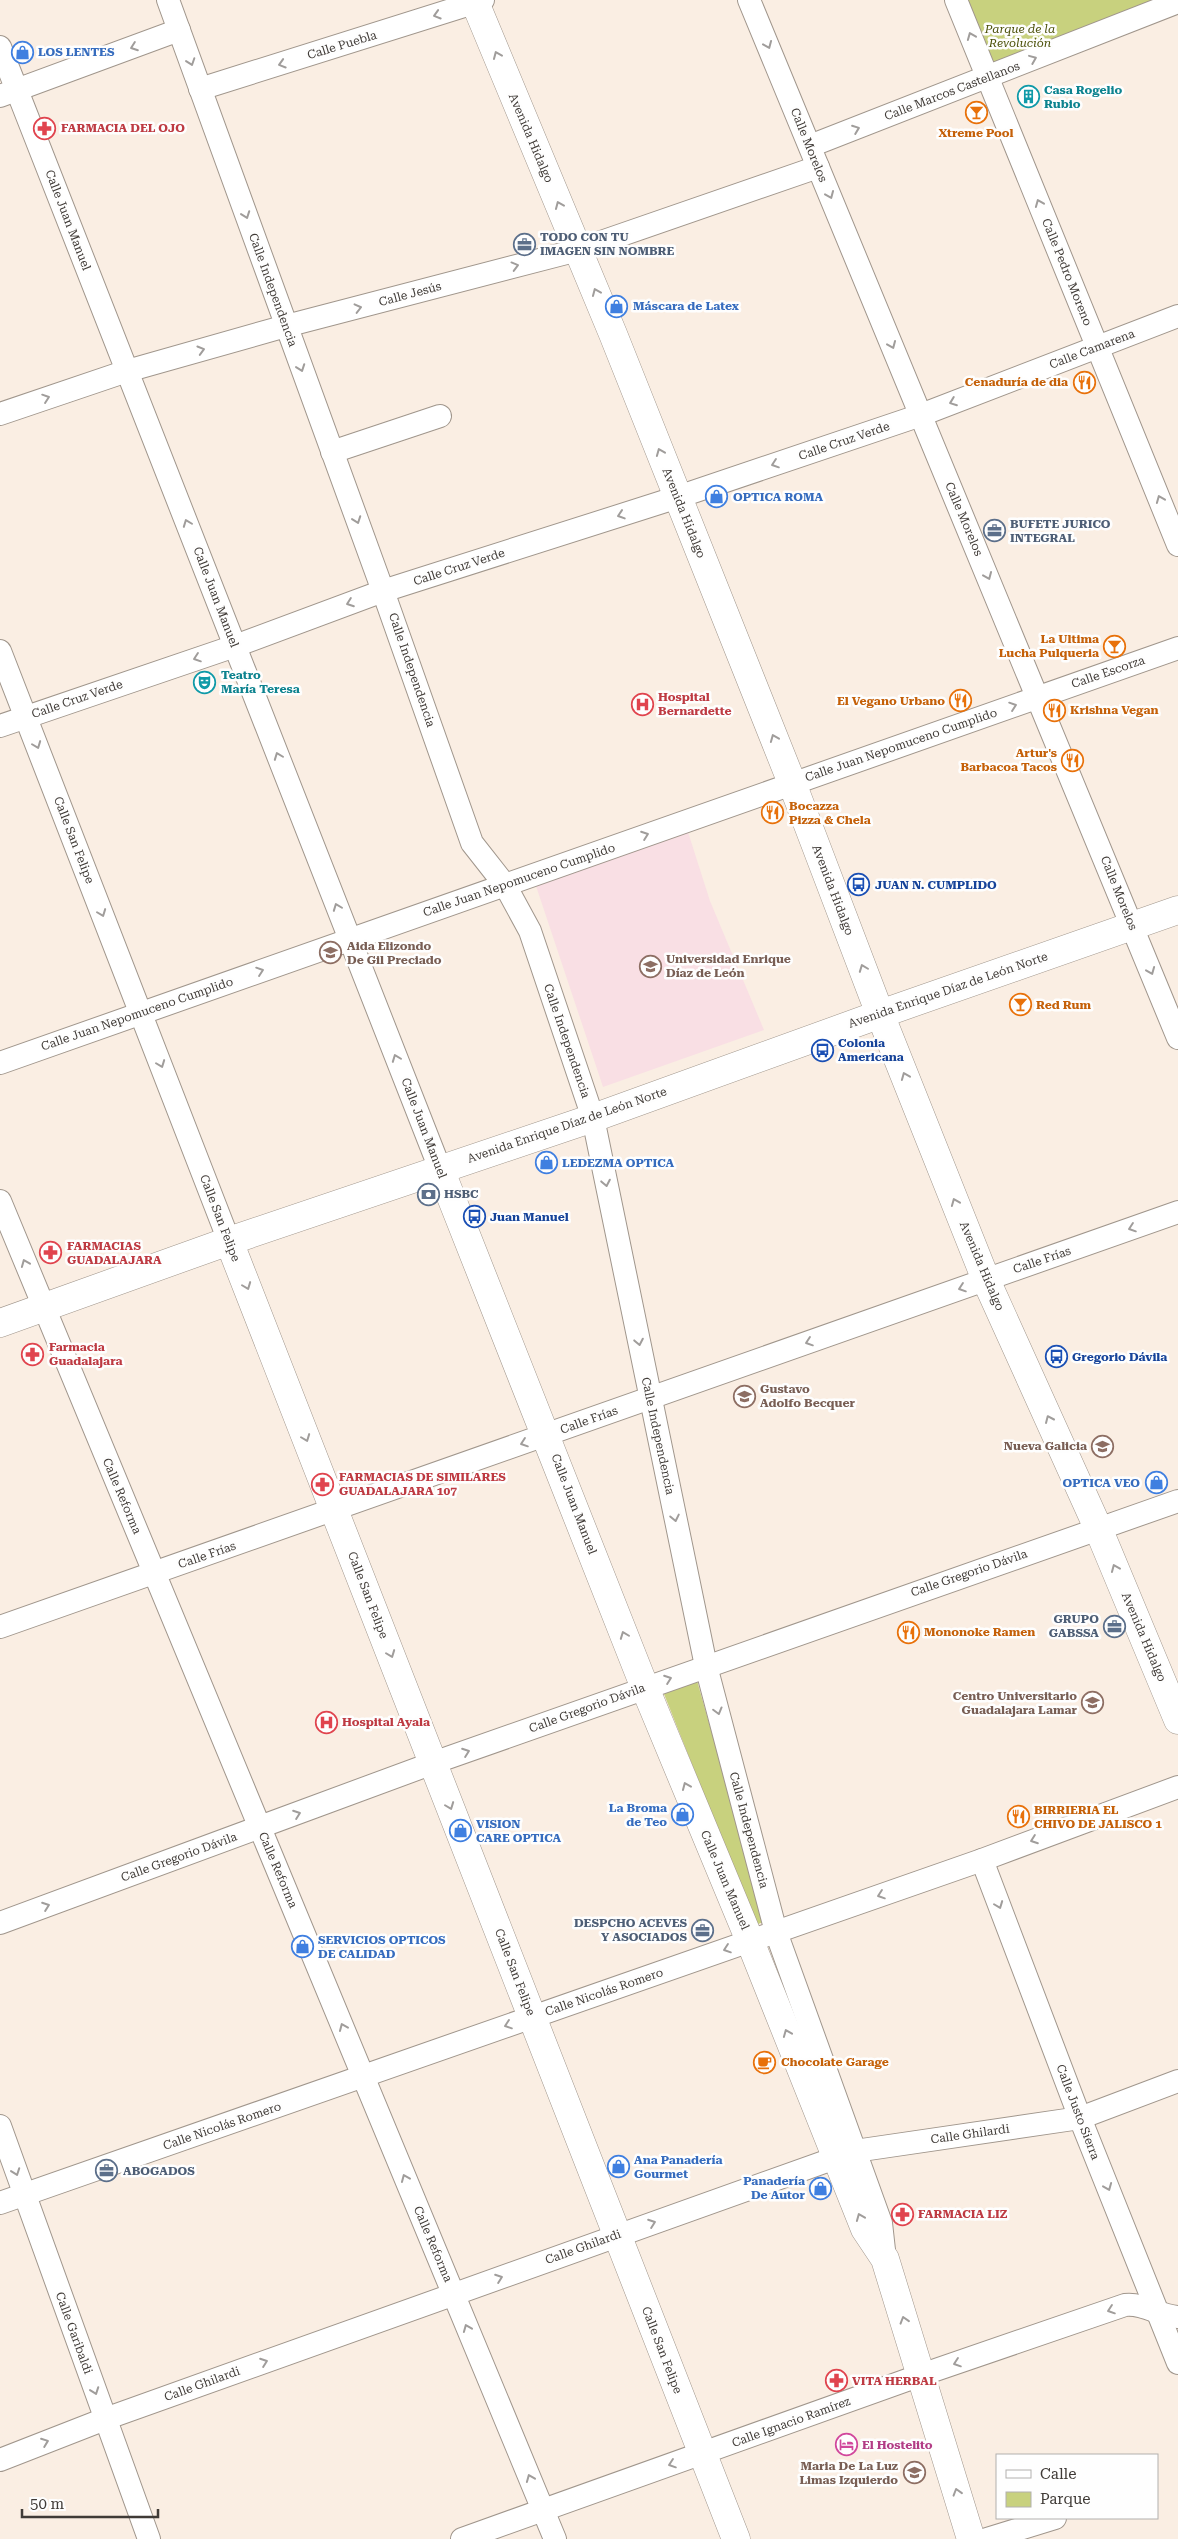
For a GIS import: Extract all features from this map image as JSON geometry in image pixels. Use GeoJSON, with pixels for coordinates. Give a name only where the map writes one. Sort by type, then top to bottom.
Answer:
{"type":"FeatureCollection","features":[{"type":"Feature","properties":{"kind":"main road","name":"Avenida Hidalgo"},"geometry":{"type":"LineString","coordinates":[[477,1],[792,783],[880,1014],[986,1280],[1098,1528],[1178,1720]]}},
{"type":"Feature","properties":{"kind":"main road","name":"Avenida Enrique Díaz de León Norte"},"geometry":{"type":"LineString","coordinates":[[0,1323],[229,1241],[593,1118],[880,1014],[1178,910]]}},
{"type":"Feature","properties":{"kind":"main road","name":"Calle Juan Manuel"},"geometry":{"type":"LineString","coordinates":[[440,1169],[547,1435],[645,1688],[750,1941],[845,2154],[865,2229],[884,2259],[971,2539]]}},
{"type":"Feature","properties":{"kind":"main road","name":"Calle San Felipe"},"geometry":{"type":"LineString","coordinates":[[229,1241],[736,2539]]}},
{"type":"Feature","properties":{"kind":"street","name":"Calle Independencia"},"geometry":{"type":"LineString","coordinates":[[168,0],[384,591],[472,843],[505,885],[530,931],[593,1118],[706,1666],[776,1932],[845,2154]]}},
{"type":"Feature","properties":{"kind":"street","name":"Calle Morelos"},"geometry":{"type":"LineString","coordinates":[[749,0],[1178,1038]]}},
{"type":"Feature","properties":{"kind":"street","name":"Calle Pedro Moreno"},"geometry":{"type":"LineString","coordinates":[[956,0],[1178,544]]}},
{"type":"Feature","properties":{"kind":"street","name":"Calle Puebla"},"geometry":{"type":"LineString","coordinates":[[200,89],[477,1]]}},
{"type":"Feature","properties":{"kind":"street","name":"Calle Marcos Castellanos"},"geometry":{"type":"LineString","coordinates":[[810,146],[1178,2]]}},
{"type":"Feature","properties":{"kind":"street"},"geometry":{"type":"LineString","coordinates":[[8,93],[179,30]]}},
{"type":"Feature","properties":{"kind":"street","name":"Calle Juan Manuel"},"geometry":{"type":"LineString","coordinates":[[0,47],[8,93],[127,371],[440,1169]]}},
{"type":"Feature","properties":{"kind":"street","name":"Calle Jesús"},"geometry":{"type":"LineString","coordinates":[[0,414],[127,371],[286,326],[578,250],[818,167]]}},
{"type":"Feature","properties":{"kind":"street","name":"Calle Camarena"},"geometry":{"type":"LineString","coordinates":[[921,414],[1178,316]]}},
{"type":"Feature","properties":{"kind":"street","name":"Calle Cruz Verde"},"geometry":{"type":"LineString","coordinates":[[0,726],[234,646],[384,591],[678,497],[921,414]]}},
{"type":"Feature","properties":{"kind":"street"},"geometry":{"type":"LineString","coordinates":[[332,452],[440,416]]}},
{"type":"Feature","properties":{"kind":"street","name":"Calle Escorza"},"geometry":{"type":"LineString","coordinates":[[1038,696],[1178,648]]}},
{"type":"Feature","properties":{"kind":"street","name":"Calle San Felipe"},"geometry":{"type":"LineString","coordinates":[[0,651],[229,1241]]}},
{"type":"Feature","properties":{"kind":"street","name":"Calle Juan Nepomuceno Cumplido"},"geometry":{"type":"LineString","coordinates":[[0,1063],[1038,696]]}},
{"type":"Feature","properties":{"kind":"street","name":"Calle Reforma"},"geometry":{"type":"LineString","coordinates":[[0,1201],[555,2539]]}},
{"type":"Feature","properties":{"kind":"street","name":"Calle Frías"},"geometry":{"type":"LineString","coordinates":[[0,1627],[1178,1212]]}},
{"type":"Feature","properties":{"kind":"street","name":"Calle Gregorio Dávila"},"geometry":{"type":"LineString","coordinates":[[0,1923],[433,1763],[1178,1501]]}},
{"type":"Feature","properties":{"kind":"street","name":"Calle Nicolás Romero"},"geometry":{"type":"LineString","coordinates":[[0,2203],[982,1860],[1178,1787]]}},
{"type":"Feature","properties":{"kind":"street","name":"Calle Justo Sierra"},"geometry":{"type":"LineString","coordinates":[[982,1860],[1080,2118],[1168,2314],[1178,2363]]}},
{"type":"Feature","properties":{"kind":"street","name":"Calle Ghilardi"},"geometry":{"type":"LineString","coordinates":[[0,2460],[105,2419],[845,2154],[1080,2118],[1178,2081]]}},
{"type":"Feature","properties":{"kind":"street","name":"Calle Garibaldi"},"geometry":{"type":"LineString","coordinates":[[0,2126],[149,2539]]}},
{"type":"Feature","properties":{"kind":"street","name":"Calle Ignacio Ramírez"},"geometry":{"type":"LineString","coordinates":[[462,2539],[1125,2305],[1146,2306],[1168,2314]]}},
{"type":"Feature","properties":{"kind":"street"},"geometry":{"type":"LineString","coordinates":[[986,2539],[1052,2519]]}},
{"type":"Feature","properties":{"kind":"shaded area","name":"Universidad Enrique Díaz de León"},"geometry":{"type":"Polygon","coordinates":[[[688,832],[710,901],[764,1030],[603,1087],[535,883],[688,832]]]}},
{"type":"Feature","properties":{"kind":"green space","name":"Parque de la Revolución"},"geometry":{"type":"Polygon","coordinates":[[[966,0],[1178,0],[1178,11],[999,84],[966,0]]]}},
{"type":"Feature","properties":{"kind":"green space"},"geometry":{"type":"Polygon","coordinates":[[[696,1677],[765,1921],[756,1925],[662,1689],[696,1677]]]}},
{"type":"Feature","properties":{"kind":"place","name":"LOS LENTES"},"geometry":{"type":"Point","coordinates":[22,52]}},
{"type":"Feature","properties":{"kind":"place","name":"Casa Rogelio Rubio"},"geometry":{"type":"Point","coordinates":[1028,97]}},
{"type":"Feature","properties":{"kind":"place","name":"Xtreme Pool"},"geometry":{"type":"Point","coordinates":[976,112]}},
{"type":"Feature","properties":{"kind":"place","name":"FARMACIA DEL OJO"},"geometry":{"type":"Point","coordinates":[45,128]}},
{"type":"Feature","properties":{"kind":"place","name":"TODO CON TU IMAGEN SIN NOMBRE"},"geometry":{"type":"Point","coordinates":[524,244]}},
{"type":"Feature","properties":{"kind":"place","name":"Máscara de Latex"},"geometry":{"type":"Point","coordinates":[617,306]}},
{"type":"Feature","properties":{"kind":"place","name":"Cenaduría de dia"},"geometry":{"type":"Point","coordinates":[1084,382]}},
{"type":"Feature","properties":{"kind":"place","name":"OPTICA ROMA"},"geometry":{"type":"Point","coordinates":[717,497]}},
{"type":"Feature","properties":{"kind":"place","name":"BUFETE JURICO INTEGRAL"},"geometry":{"type":"Point","coordinates":[994,531]}},
{"type":"Feature","properties":{"kind":"place","name":"La Ultima Lucha Pulqueria"},"geometry":{"type":"Point","coordinates":[1115,646]}},
{"type":"Feature","properties":{"kind":"place","name":"Teatro María Teresa"},"geometry":{"type":"Point","coordinates":[205,682]}},
{"type":"Feature","properties":{"kind":"place","name":"El Vegano Urbano"},"geometry":{"type":"Point","coordinates":[961,701]}},
{"type":"Feature","properties":{"kind":"place","name":"Hospital Bernardette"},"geometry":{"type":"Point","coordinates":[642,704]}},
{"type":"Feature","properties":{"kind":"place","name":"Krishna Vegan"},"geometry":{"type":"Point","coordinates":[1054,710]}},
{"type":"Feature","properties":{"kind":"place","name":"Artur's Barbacoa Tacos"},"geometry":{"type":"Point","coordinates":[1073,760]}},
{"type":"Feature","properties":{"kind":"place","name":"Bocazza Pizza & Chela"},"geometry":{"type":"Point","coordinates":[773,813]}},
{"type":"Feature","properties":{"kind":"place","name":"JUAN N. CUMPLIDO"},"geometry":{"type":"Point","coordinates":[859,885]}},
{"type":"Feature","properties":{"kind":"place","name":"Aida Elizondo De Gil Preciado"},"geometry":{"type":"Point","coordinates":[331,953]}},
{"type":"Feature","properties":{"kind":"place","name":"Universidad Enrique Díaz de León"},"geometry":{"type":"Point","coordinates":[650,966]}},
{"type":"Feature","properties":{"kind":"place","name":"Red Rum"},"geometry":{"type":"Point","coordinates":[1020,1005]}},
{"type":"Feature","properties":{"kind":"place","name":"Colonia Americana"},"geometry":{"type":"Point","coordinates":[822,1050]}},
{"type":"Feature","properties":{"kind":"place","name":"LEDEZMA OPTICA"},"geometry":{"type":"Point","coordinates":[546,1163]}},
{"type":"Feature","properties":{"kind":"place","name":"HSBC"},"geometry":{"type":"Point","coordinates":[428,1194]}},
{"type":"Feature","properties":{"kind":"place","name":"Juan Manuel"},"geometry":{"type":"Point","coordinates":[474,1217]}},
{"type":"Feature","properties":{"kind":"place","name":"FARMACIAS GUADALAJARA"},"geometry":{"type":"Point","coordinates":[51,1253]}},
{"type":"Feature","properties":{"kind":"place","name":"Farmacia Guadalajara"},"geometry":{"type":"Point","coordinates":[33,1354]}},
{"type":"Feature","properties":{"kind":"place","name":"Gregorio Dávila"},"geometry":{"type":"Point","coordinates":[1056,1357]}},
{"type":"Feature","properties":{"kind":"place","name":"Gustavo Adolfo Becquer"},"geometry":{"type":"Point","coordinates":[744,1396]}},
{"type":"Feature","properties":{"kind":"place","name":"Nueva Galicia"},"geometry":{"type":"Point","coordinates":[1103,1446]}},
{"type":"Feature","properties":{"kind":"place","name":"OPTICA VEO"},"geometry":{"type":"Point","coordinates":[1156,1483]}},
{"type":"Feature","properties":{"kind":"place","name":"FARMACIAS DE SIMILARES GUADALAJARA 107"},"geometry":{"type":"Point","coordinates":[323,1484]}},
{"type":"Feature","properties":{"kind":"place","name":"GRUPO GABSSA"},"geometry":{"type":"Point","coordinates":[1115,1626]}},
{"type":"Feature","properties":{"kind":"place","name":"Mononoke Ramen"},"geometry":{"type":"Point","coordinates":[908,1632]}},
{"type":"Feature","properties":{"kind":"place","name":"Centro Universitario Guadalajara Lamar"},"geometry":{"type":"Point","coordinates":[1093,1703]}},
{"type":"Feature","properties":{"kind":"place","name":"Hospital Ayala"},"geometry":{"type":"Point","coordinates":[326,1722]}},
{"type":"Feature","properties":{"kind":"place","name":"La Broma de Teo"},"geometry":{"type":"Point","coordinates":[683,1815]}},
{"type":"Feature","properties":{"kind":"place","name":"BIRRIERIA EL CHIVO DE JALISCO 1"},"geometry":{"type":"Point","coordinates":[1018,1817]}},
{"type":"Feature","properties":{"kind":"place","name":"VISION CARE OPTICA"},"geometry":{"type":"Point","coordinates":[460,1831]}},
{"type":"Feature","properties":{"kind":"place","name":"DESPCHO ACEVES Y ASOCIADOS"},"geometry":{"type":"Point","coordinates":[703,1930]}},
{"type":"Feature","properties":{"kind":"place","name":"SERVICIOS OPTICOS DE CALIDAD"},"geometry":{"type":"Point","coordinates":[302,1947]}},
{"type":"Feature","properties":{"kind":"place","name":"Chocolate Garage"},"geometry":{"type":"Point","coordinates":[765,2062]}},
{"type":"Feature","properties":{"kind":"place","name":"Ana Panadería Gourmet"},"geometry":{"type":"Point","coordinates":[618,2167]}},
{"type":"Feature","properties":{"kind":"place","name":"ABOGADOS"},"geometry":{"type":"Point","coordinates":[107,2171]}},
{"type":"Feature","properties":{"kind":"place","name":"Panadería De Autor"},"geometry":{"type":"Point","coordinates":[821,2188]}},
{"type":"Feature","properties":{"kind":"place","name":"FARMACIA LIZ"},"geometry":{"type":"Point","coordinates":[902,2214]}},
{"type":"Feature","properties":{"kind":"place","name":"VITA HERBAL"},"geometry":{"type":"Point","coordinates":[836,2381]}},
{"type":"Feature","properties":{"kind":"place","name":"El Hostelito"},"geometry":{"type":"Point","coordinates":[846,2445]}},
{"type":"Feature","properties":{"kind":"place","name":"Maria De La Luz Limas Izquierdo"},"geometry":{"type":"Point","coordinates":[914,2473]}}]}
